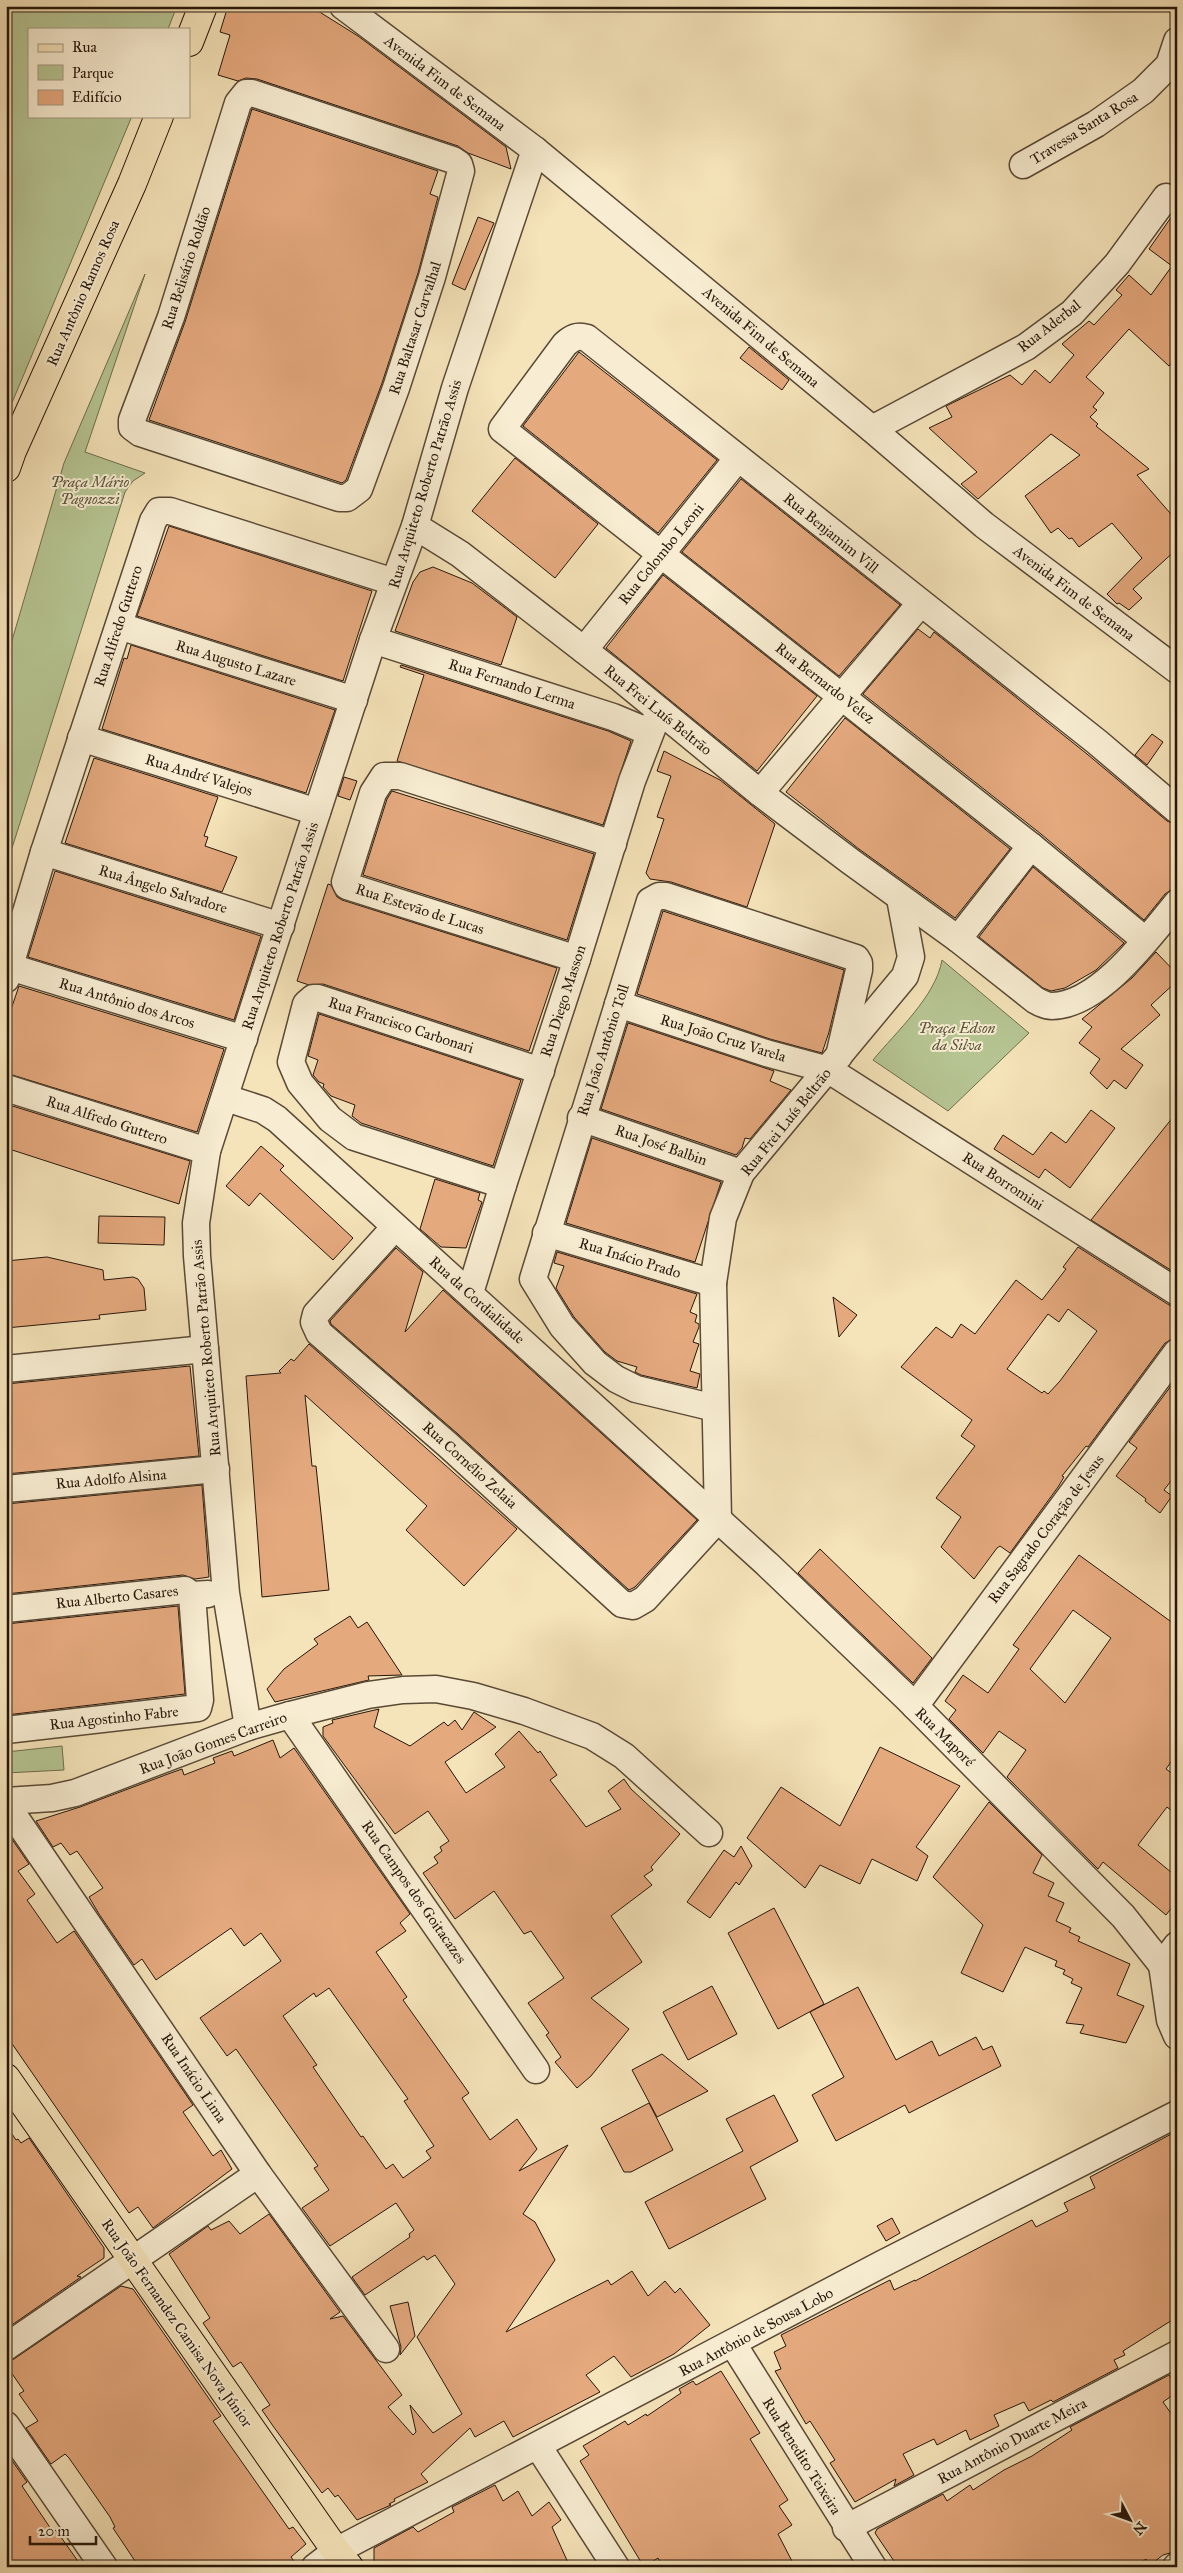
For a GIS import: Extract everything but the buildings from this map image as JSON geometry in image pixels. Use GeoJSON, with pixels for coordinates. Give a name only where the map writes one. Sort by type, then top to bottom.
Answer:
{"type":"FeatureCollection","features":[{"type":"Feature","properties":{"kind":"main road"},"geometry":{"type":"LineString","coordinates":[[190,39],[203,6]]}},
{"type":"Feature","properties":{"kind":"main road","name":"Rua Antônio Ramos Rosa"},"geometry":{"type":"LineString","coordinates":[[8,457],[132,184],[158,118]]}},
{"type":"Feature","properties":{"kind":"main road","name":"Rua João Fernandez Camisa Nova Júnior"},"geometry":{"type":"LineString","coordinates":[[6,2078],[132,2260],[334,2562]]}},
{"type":"Feature","properties":{"kind":"street","name":"Avenida Fim de Semana"},"geometry":{"type":"LineString","coordinates":[[343,6],[535,150],[872,429],[984,525],[1177,670]]}},
{"type":"Feature","properties":{"kind":"street","name":"Travessa Santa Rosa"},"geometry":{"type":"LineString","coordinates":[[1023,166],[1096,124],[1143,90],[1169,65],[1177,42]]}},
{"type":"Feature","properties":{"kind":"street","name":"Rua Belisário Roldão"},"geometry":{"type":"LineString","coordinates":[[359,489],[347,498],[339,498],[140,433],[132,427],[132,420],[171,317],[238,104],[246,93],[252,93],[453,160],[459,164]]}},
{"type":"Feature","properties":{"kind":"street","name":"Rua Arquiteto Roberto Patrão Assis"},"geometry":{"type":"LineString","coordinates":[[248,1727],[226,1593],[197,1256],[196,1223],[207,1151],[226,1098],[373,640],[415,526],[455,388],[535,150]]}},
{"type":"Feature","properties":{"kind":"street","name":"Rua Baltasar Carvalhal"},"geometry":{"type":"LineString","coordinates":[[359,489],[396,388],[432,276],[460,180],[459,164]]}},
{"type":"Feature","properties":{"kind":"street","name":"Rua Aderbal"},"geometry":{"type":"LineString","coordinates":[[872,429],[1026,347],[1072,313],[1172,200]]}},
{"type":"Feature","properties":{"kind":"street","name":"Rua Benjamim Vill"},"geometry":{"type":"LineString","coordinates":[[502,429],[565,344],[571,338],[579,336],[587,338],[920,604],[1097,742],[1177,810]]}},
{"type":"Feature","properties":{"kind":"street","name":"Rua Bernardo Velez"},"geometry":{"type":"LineString","coordinates":[[502,429],[662,553],[1031,846],[1145,940]]}},
{"type":"Feature","properties":{"kind":"street","name":"Rua Colombo Leoni"},"geometry":{"type":"LineString","coordinates":[[584,650],[738,458]]}},
{"type":"Feature","properties":{"kind":"street","name":"Rua Alfredo Guttero"},"geometry":{"type":"LineString","coordinates":[[8,972],[44,852],[153,521],[159,510],[163,509],[394,582]]}},
{"type":"Feature","properties":{"kind":"street","name":"Rua Frei Luís Beltrão"},"geometry":{"type":"LineString","coordinates":[[415,526],[460,554],[584,650],[654,721],[760,792],[900,898],[958,939]]}},
{"type":"Feature","properties":{"kind":"street"},"geometry":{"type":"LineString","coordinates":[[760,792],[920,604]]}},
{"type":"Feature","properties":{"kind":"street","name":"Rua Augusto Lazare"},"geometry":{"type":"LineString","coordinates":[[119,626],[354,700]]}},
{"type":"Feature","properties":{"kind":"street","name":"Rua Fernando Lerma"},"geometry":{"type":"LineString","coordinates":[[373,640],[613,717],[654,721]]}},
{"type":"Feature","properties":{"kind":"street","name":"Rua Diego Masson"},"geometry":{"type":"LineString","coordinates":[[470,1293],[503,1185],[654,721]]}},
{"type":"Feature","properties":{"kind":"street","name":"Rua André Valejos"},"geometry":{"type":"LineString","coordinates":[[82,738],[317,812]]}},
{"type":"Feature","properties":{"kind":"street","name":"Rua Estevão de Lucas"},"geometry":{"type":"LineString","coordinates":[[577,959],[347,886],[345,882],[373,793],[384,776],[400,776],[613,844]]}},
{"type":"Feature","properties":{"kind":"street"},"geometry":{"type":"LineString","coordinates":[[1031,846],[958,939],[1035,1000],[1053,1006],[1081,998],[1097,989],[1145,940],[1177,903]]}},
{"type":"Feature","properties":{"kind":"street","name":"Rua Ângelo Salvadore"},"geometry":{"type":"LineString","coordinates":[[44,852],[281,926]]}},
{"type":"Feature","properties":{"kind":"street","name":"Rua João Antônio Toll"},"geometry":{"type":"LineString","coordinates":[[715,1408],[636,1388],[616,1379],[595,1363],[562,1326],[534,1284],[533,1272],[647,906],[654,898],[666,896],[856,958],[859,963],[859,970],[834,1063]]}},
{"type":"Feature","properties":{"kind":"street","name":"Rua Frei Luís Beltrão"},"geometry":{"type":"LineString","coordinates":[[718,1519],[713,1283],[723,1218],[741,1172],[905,976],[911,957],[900,898]]}},
{"type":"Feature","properties":{"kind":"street","name":"Rua Antônio dos Arcos"},"geometry":{"type":"LineString","coordinates":[[8,972],[244,1040]]}},
{"type":"Feature","properties":{"kind":"street","name":"Rua Francisco Carbonari"},"geometry":{"type":"LineString","coordinates":[[503,1185],[354,1137],[330,1119],[300,1083],[291,1062],[306,1004],[313,998],[318,998],[541,1071]]}},
{"type":"Feature","properties":{"kind":"street","name":"Rua João Cruz Varela"},"geometry":{"type":"LineString","coordinates":[[618,1004],[766,1053],[834,1063]]}},
{"type":"Feature","properties":{"kind":"street","name":"Rua Borromini"},"geometry":{"type":"LineString","coordinates":[[834,1063],[1177,1292]]}},
{"type":"Feature","properties":{"kind":"street","name":"Rua Alfredo Guttero"},"geometry":{"type":"LineString","coordinates":[[6,1088],[207,1151]]}},
{"type":"Feature","properties":{"kind":"street","name":"Rua da Cordialidade"},"geometry":{"type":"LineString","coordinates":[[226,1098],[263,1110],[277,1119],[718,1519]]}},
{"type":"Feature","properties":{"kind":"street","name":"Rua José Balbin"},"geometry":{"type":"LineString","coordinates":[[581,1118],[741,1172]]}},
{"type":"Feature","properties":{"kind":"street","name":"Rua Cornélio Zelaia"},"geometry":{"type":"LineString","coordinates":[[395,1227],[316,1314],[314,1322],[319,1333],[448,1444],[622,1604],[632,1606],[644,1599],[718,1519]]}},
{"type":"Feature","properties":{"kind":"street","name":"Rua Inácio Prado"},"geometry":{"type":"LineString","coordinates":[[546,1233],[713,1283]]}},
{"type":"Feature","properties":{"kind":"street"},"geometry":{"type":"LineString","coordinates":[[6,1369],[205,1349]]}},
{"type":"Feature","properties":{"kind":"street","name":"Rua Sagrado Coração de Jesus"},"geometry":{"type":"LineString","coordinates":[[915,1706],[1177,1352]]}},
{"type":"Feature","properties":{"kind":"street","name":"Rua Adolfo Alsina"},"geometry":{"type":"LineString","coordinates":[[6,1489],[216,1469]]}},
{"type":"Feature","properties":{"kind":"street","name":"Rua Maporé"},"geometry":{"type":"LineString","coordinates":[[718,1519],[915,1706],[1169,1961]]}},
{"type":"Feature","properties":{"kind":"street","name":"Rua Alberto Casares"},"geometry":{"type":"LineString","coordinates":[[6,1609],[185,1590],[192,1595],[226,1593]]}},
{"type":"Feature","properties":{"kind":"street","name":"Rua Agostinho Fabre"},"geometry":{"type":"LineString","coordinates":[[6,1730],[198,1708],[200,1700],[192,1595]]}},
{"type":"Feature","properties":{"kind":"street","name":"Rua João Gomes Carreiro"},"geometry":{"type":"LineString","coordinates":[[6,1803],[52,1798],[75,1793],[248,1727],[290,1715],[368,1695],[403,1690],[436,1689],[473,1696],[524,1711],[592,1736],[624,1756],[709,1833]]}},
{"type":"Feature","properties":{"kind":"street","name":"Rua Campos dos Goitacazes"},"geometry":{"type":"LineString","coordinates":[[290,1715],[536,2070]]}},
{"type":"Feature","properties":{"kind":"street","name":"Rua Inácio Lima"},"geometry":{"type":"LineString","coordinates":[[6,1803],[258,2174],[386,2349]]}},
{"type":"Feature","properties":{"kind":"street"},"geometry":{"type":"LineString","coordinates":[[1169,1961],[1170,2020],[1177,2036]]}},
{"type":"Feature","properties":{"kind":"street","name":"Rua Antônio de Sousa Lobo"},"geometry":{"type":"LineString","coordinates":[[334,2562],[538,2446],[882,2264],[1177,2114]]}},
{"type":"Feature","properties":{"kind":"street"},"geometry":{"type":"LineString","coordinates":[[6,2347],[258,2174]]}},
{"type":"Feature","properties":{"kind":"street","name":"Rua Benedito Teixeira"},"geometry":{"type":"LineString","coordinates":[[733,2344],[846,2528],[873,2567]]}},
{"type":"Feature","properties":{"kind":"street","name":"Rua Antônio Duarte Meira"},"geometry":{"type":"LineString","coordinates":[[846,2528],[1177,2354]]}},
{"type":"Feature","properties":{"kind":"street"},"geometry":{"type":"LineString","coordinates":[[6,2425],[104,2567]]}},
{"type":"Feature","properties":{"kind":"street"},"geometry":{"type":"LineString","coordinates":[[538,2446],[616,2567]]}},
{"type":"Feature","properties":{"kind":"green space"},"geometry":{"type":"Polygon","coordinates":[[[6,6],[177,6],[168,28],[28,28],[28,118],[131,118],[6,417],[6,6]]]}},
{"type":"Feature","properties":{"kind":"green space","name":"Praça Mário Pagnozzi"},"geometry":{"type":"Polygon","coordinates":[[[145,274],[85,452],[145,473],[133,481],[125,492],[6,867],[6,661],[64,463],[145,274]]]}},
{"type":"Feature","properties":{"kind":"green space","name":"Praça Edson da Silva"},"geometry":{"type":"Polygon","coordinates":[[[942,960],[1029,1033],[948,1111],[873,1060],[924,1000],[932,987],[942,960]]]}},
{"type":"Feature","properties":{"kind":"green space"},"geometry":{"type":"Polygon","coordinates":[[[62,1746],[64,1770],[6,1773],[6,1752],[62,1746]]]}}]}
